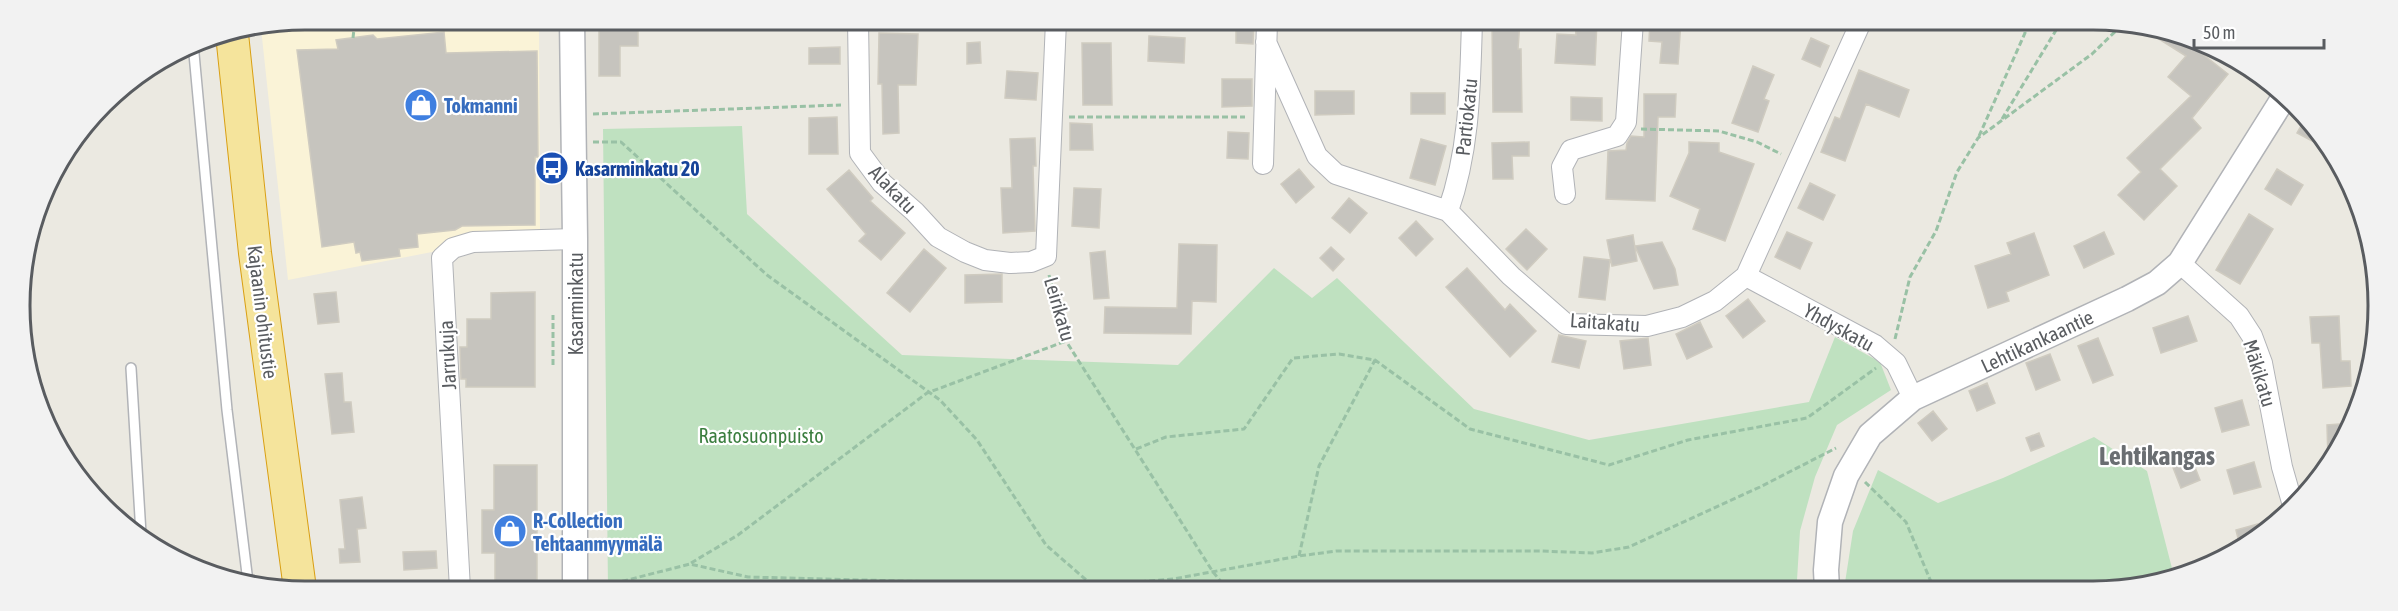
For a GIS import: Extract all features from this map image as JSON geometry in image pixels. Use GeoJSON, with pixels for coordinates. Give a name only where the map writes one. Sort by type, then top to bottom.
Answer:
{"type":"FeatureCollection","features":[{"type":"Feature","properties":{"kind":"highway","name":"Kajaanin ohitustie"},"geometry":{"type":"LineString","coordinates":[[233,40],[255,253],[299,581]]}},
{"type":"Feature","properties":{"kind":"street","name":"Kasarminkatu"},"geometry":{"type":"LineString","coordinates":[[572,30],[575,581]]}},
{"type":"Feature","properties":{"kind":"street","name":"Alakatu"},"geometry":{"type":"LineString","coordinates":[[858,30],[860,153],[882,183],[915,212],[938,237],[985,260],[1010,263],[1031,262],[1046,256]]}},
{"type":"Feature","properties":{"kind":"street","name":"Leirikatu"},"geometry":{"type":"LineString","coordinates":[[1046,256],[1056,30]]}},
{"type":"Feature","properties":{"kind":"street"},"geometry":{"type":"LineString","coordinates":[[1263,164],[1267,30]]}},
{"type":"Feature","properties":{"kind":"street","name":"Partiokatu"},"geometry":{"type":"LineString","coordinates":[[1448,211],[1459,179],[1470,113],[1472,30]]}},
{"type":"Feature","properties":{"kind":"street"},"geometry":{"type":"LineString","coordinates":[[1564,194],[1562,167],[1571,150],[1617,136],[1626,122],[1632,30]]}},
{"type":"Feature","properties":{"kind":"street","name":"Laitakatu"},"geometry":{"type":"LineString","coordinates":[[1266,42],[1317,156],[1336,174],[1448,211],[1511,276],[1566,324],[1647,326],[1682,317],[1715,302],[1746,276],[1857,30]]}},
{"type":"Feature","properties":{"kind":"street","name":"Lehtikankaantie"},"geometry":{"type":"LineString","coordinates":[[1827,581],[1830,522],[1846,476],[1870,435],[1913,398],[2157,283],[2180,263],[2280,104]]}},
{"type":"Feature","properties":{"kind":"street","name":"Jarrukuja"},"geometry":{"type":"LineString","coordinates":[[460,581],[442,258],[453,248],[473,242],[575,239]]}},
{"type":"Feature","properties":{"kind":"street","name":"Mäkikatu"},"geometry":{"type":"LineString","coordinates":[[2180,263],[2239,316],[2252,336],[2262,363],[2282,467],[2290,497]]}},
{"type":"Feature","properties":{"kind":"street","name":"Yhdyskatu"},"geometry":{"type":"LineString","coordinates":[[1746,276],[1875,345],[1896,363],[1913,398]]}},
{"type":"Feature","properties":{"kind":"lane"},"geometry":{"type":"LineString","coordinates":[[194,54],[227,410],[247,575]]}},
{"type":"Feature","properties":{"kind":"lane"},"geometry":{"type":"LineString","coordinates":[[131,368],[141,526]]}},
{"type":"Feature","properties":{"kind":"path"},"geometry":{"type":"LineString","coordinates":[[353,38],[354,30]]}},
{"type":"Feature","properties":{"kind":"path"},"geometry":{"type":"LineString","coordinates":[[1136,449],[1166,437],[1244,429],[1293,358],[1339,354],[1375,360],[1470,429],[1610,465],[1688,440],[1807,418],[1890,357],[1910,277],[1936,231],[1957,172],[1978,138],[2025,30]]}},
{"type":"Feature","properties":{"kind":"path"},"geometry":{"type":"LineString","coordinates":[[2001,120],[2056,30]]}},
{"type":"Feature","properties":{"kind":"path"},"geometry":{"type":"LineString","coordinates":[[1978,138],[2092,54],[2115,31]]}},
{"type":"Feature","properties":{"kind":"path"},"geometry":{"type":"LineString","coordinates":[[588,114],[858,104]]}},
{"type":"Feature","properties":{"kind":"path"},"geometry":{"type":"LineString","coordinates":[[1052,117],[1263,117]]}},
{"type":"Feature","properties":{"kind":"path"},"geometry":{"type":"LineString","coordinates":[[1622,129],[1719,131],[1757,142],[1798,162]]}},
{"type":"Feature","properties":{"kind":"path"},"geometry":{"type":"LineString","coordinates":[[588,142],[621,142],[767,275],[927,393],[940,400],[977,440],[1046,545],[1087,581]]}},
{"type":"Feature","properties":{"kind":"path","name":"Leirikatu"},"geometry":{"type":"LineString","coordinates":[[1046,256],[1054,302],[1066,341],[1220,581]]}},
{"type":"Feature","properties":{"kind":"path"},"geometry":{"type":"LineString","coordinates":[[553,305],[553,373]]}},
{"type":"Feature","properties":{"kind":"path"},"geometry":{"type":"LineString","coordinates":[[623,581],[690,564],[738,535],[927,393],[1066,341]]}},
{"type":"Feature","properties":{"kind":"path"},"geometry":{"type":"LineString","coordinates":[[1299,556],[1319,465],[1375,360]]}},
{"type":"Feature","properties":{"kind":"path"},"geometry":{"type":"LineString","coordinates":[[1150,581],[1336,551],[1592,553],[1629,547],[1760,487],[1836,448]]}},
{"type":"Feature","properties":{"kind":"path"},"geometry":{"type":"LineString","coordinates":[[1860,476],[1906,522],[1931,581]]}},
{"type":"Feature","properties":{"kind":"path"},"geometry":{"type":"LineString","coordinates":[[690,564],[748,577],[901,581]]}},
{"type":"Feature","properties":{"kind":"shaded area","name":"Tokmanni"},"geometry":{"type":"Polygon","coordinates":[[[306,30],[539,30],[540,231],[288,280],[262,33],[306,30]]]}},
{"type":"Feature","properties":{"kind":"green space","name":"Raatosuonpuisto"},"geometry":{"type":"Polygon","coordinates":[[[742,126],[747,214],[902,355],[1178,365],[1274,268],[1312,298],[1337,278],[1474,409],[1589,440],[1809,402],[1835,337],[1880,362],[1891,390],[1837,425],[1815,477],[1800,531],[1797,581],[608,581],[603,129],[742,126]]]}},
{"type":"Feature","properties":{"kind":"green space"},"geometry":{"type":"Polygon","coordinates":[[[2094,437],[2147,471],[2172,569],[2128,579],[2092,581],[1845,581],[1853,531],[1878,470],[1938,503],[2003,478],[2094,437]]]}},
{"type":"Feature","properties":{"kind":"building"},"geometry":{"type":"Polygon","coordinates":[[[599,30],[638,30],[638,46],[620,46],[620,76],[599,76],[599,30]]]}},
{"type":"Feature","properties":{"kind":"building"},"geometry":{"type":"Polygon","coordinates":[[[1236,30],[1254,30],[1253,44],[1236,43],[1236,30]]]}},
{"type":"Feature","properties":{"kind":"building"},"geometry":{"type":"Polygon","coordinates":[[[1492,30],[1519,30],[1518,49],[1521,49],[1522,112],[1493,112],[1492,30]]]}},
{"type":"Feature","properties":{"kind":"building"},"geometry":{"type":"Polygon","coordinates":[[[1576,30],[1597,30],[1595,65],[1555,63],[1557,34],[1576,35],[1576,30]]]}},
{"type":"Feature","properties":{"kind":"building"},"geometry":{"type":"Polygon","coordinates":[[[1650,30],[1680,30],[1678,64],[1660,63],[1662,42],[1649,41],[1650,30]]]}},
{"type":"Feature","properties":{"kind":"building","name":"Tokmanni"},"geometry":{"type":"Polygon","coordinates":[[[444,32],[446,53],[537,51],[538,157],[535,157],[535,225],[462,226],[455,230],[417,234],[418,247],[399,249],[400,256],[362,261],[360,252],[356,253],[354,242],[322,247],[297,50],[338,49],[336,40],[373,35],[377,39],[444,32]]]}},
{"type":"Feature","properties":{"kind":"building"},"geometry":{"type":"Polygon","coordinates":[[[879,33],[918,34],[916,85],[898,85],[899,133],[883,134],[882,84],[878,84],[879,33]]]}},
{"type":"Feature","properties":{"kind":"building"},"geometry":{"type":"Polygon","coordinates":[[[1149,36],[1185,38],[1184,63],[1148,61],[1149,36]]]}},
{"type":"Feature","properties":{"kind":"building"},"geometry":{"type":"Polygon","coordinates":[[[2156,37],[2200,52],[2228,74],[2192,118],[2201,128],[2160,169],[2177,186],[2144,220],[2118,195],[2141,172],[2127,158],[2191,96],[2168,77],[2186,56],[2156,37]]]}},
{"type":"Feature","properties":{"kind":"building"},"geometry":{"type":"Polygon","coordinates":[[[1811,38],[1829,46],[1820,67],[1802,59],[1811,38]]]}},
{"type":"Feature","properties":{"kind":"building"},"geometry":{"type":"Polygon","coordinates":[[[980,42],[981,63],[967,64],[967,43],[980,42]]]}},
{"type":"Feature","properties":{"kind":"building"},"geometry":{"type":"Polygon","coordinates":[[[1082,43],[1111,43],[1112,105],[1083,105],[1082,43]]]}},
{"type":"Feature","properties":{"kind":"building"},"geometry":{"type":"Polygon","coordinates":[[[840,47],[840,64],[809,64],[809,48],[840,47]]]}},
{"type":"Feature","properties":{"kind":"building"},"geometry":{"type":"Polygon","coordinates":[[[1753,66],[1774,75],[1764,99],[1769,101],[1758,132],[1732,123],[1753,66]]]}},
{"type":"Feature","properties":{"kind":"building"},"geometry":{"type":"Polygon","coordinates":[[[1859,70],[1909,90],[1899,117],[1866,104],[1845,161],[1821,152],[1835,117],[1840,119],[1859,70]]]}},
{"type":"Feature","properties":{"kind":"building"},"geometry":{"type":"Polygon","coordinates":[[[1007,71],[1038,73],[1036,100],[1005,98],[1007,71]]]}},
{"type":"Feature","properties":{"kind":"building"},"geometry":{"type":"Polygon","coordinates":[[[1222,79],[1252,79],[1252,106],[1222,107],[1222,79]]]}},
{"type":"Feature","properties":{"kind":"building"},"geometry":{"type":"Polygon","coordinates":[[[1315,91],[1354,91],[1354,114],[1315,115],[1315,91]]]}},
{"type":"Feature","properties":{"kind":"building"},"geometry":{"type":"Polygon","coordinates":[[[1411,93],[1445,93],[1445,114],[1411,114],[1411,93]]]}},
{"type":"Feature","properties":{"kind":"building"},"geometry":{"type":"Polygon","coordinates":[[[1644,94],[1676,94],[1675,117],[1658,117],[1655,201],[1606,199],[1608,151],[1626,150],[1631,136],[1644,137],[1644,94]]]}},
{"type":"Feature","properties":{"kind":"building"},"geometry":{"type":"Polygon","coordinates":[[[1571,97],[1602,98],[1602,121],[1571,120],[1571,97]]]}},
{"type":"Feature","properties":{"kind":"building"},"geometry":{"type":"Polygon","coordinates":[[[837,117],[838,154],[809,154],[809,118],[837,117]]]}},
{"type":"Feature","properties":{"kind":"building"},"geometry":{"type":"Polygon","coordinates":[[[1070,123],[1092,124],[1093,150],[1070,150],[1070,123]]]}},
{"type":"Feature","properties":{"kind":"building"},"geometry":{"type":"Polygon","coordinates":[[[2301,126],[2314,142],[2297,133],[2301,126]]]}},
{"type":"Feature","properties":{"kind":"building"},"geometry":{"type":"Polygon","coordinates":[[[1228,132],[1249,133],[1248,159],[1227,158],[1228,132]]]}},
{"type":"Feature","properties":{"kind":"building"},"geometry":{"type":"Polygon","coordinates":[[[1035,138],[1036,166],[1033,166],[1035,231],[1003,233],[1001,188],[1012,188],[1010,139],[1035,138]]]}},
{"type":"Feature","properties":{"kind":"building"},"geometry":{"type":"Polygon","coordinates":[[[1421,139],[1446,146],[1435,185],[1410,178],[1421,139]]]}},
{"type":"Feature","properties":{"kind":"building"},"geometry":{"type":"Polygon","coordinates":[[[1529,142],[1529,156],[1512,156],[1513,179],[1493,179],[1492,143],[1529,142]]]}},
{"type":"Feature","properties":{"kind":"building"},"geometry":{"type":"Polygon","coordinates":[[[1689,142],[1719,143],[1719,152],[1754,164],[1725,241],[1693,229],[1700,209],[1670,196],[1689,153],[1689,142]]]}},
{"type":"Feature","properties":{"kind":"building"},"geometry":{"type":"Polygon","coordinates":[[[1299,169],[1314,187],[1296,203],[1281,184],[1299,169]]]}},
{"type":"Feature","properties":{"kind":"building"},"geometry":{"type":"Polygon","coordinates":[[[2277,169],[2303,185],[2291,205],[2265,189],[2277,169]]]}},
{"type":"Feature","properties":{"kind":"building"},"geometry":{"type":"Polygon","coordinates":[[[849,170],[873,198],[870,201],[905,233],[881,260],[859,241],[866,234],[827,189],[849,170]]]}},
{"type":"Feature","properties":{"kind":"building"},"geometry":{"type":"Polygon","coordinates":[[[1810,183],[1835,195],[1823,220],[1798,208],[1810,183]]]}},
{"type":"Feature","properties":{"kind":"building"},"geometry":{"type":"Polygon","coordinates":[[[1074,188],[1101,189],[1099,228],[1072,226],[1074,188]]]}},
{"type":"Feature","properties":{"kind":"building"},"geometry":{"type":"Polygon","coordinates":[[[1349,198],[1367,213],[1350,233],[1332,218],[1349,198]]]}},
{"type":"Feature","properties":{"kind":"building"},"geometry":{"type":"Polygon","coordinates":[[[2249,214],[2273,229],[2240,284],[2216,270],[2249,214]]]}},
{"type":"Feature","properties":{"kind":"building"},"geometry":{"type":"Polygon","coordinates":[[[1416,221],[1433,239],[1416,256],[1399,238],[1416,221]]]}},
{"type":"Feature","properties":{"kind":"building"},"geometry":{"type":"Polygon","coordinates":[[[1526,229],[1547,249],[1527,270],[1506,249],[1526,229]]]}},
{"type":"Feature","properties":{"kind":"building"},"geometry":{"type":"Polygon","coordinates":[[[1787,232],[1812,243],[1800,269],[1775,257],[1787,232]]]}},
{"type":"Feature","properties":{"kind":"building"},"geometry":{"type":"Polygon","coordinates":[[[2104,232],[2114,254],[2084,268],[2074,246],[2104,232]]]}},
{"type":"Feature","properties":{"kind":"building"},"geometry":{"type":"Polygon","coordinates":[[[2034,233],[2049,275],[2006,292],[2009,301],[1988,308],[1975,266],[2011,254],[2007,243],[2034,233]]]}},
{"type":"Feature","properties":{"kind":"building"},"geometry":{"type":"Polygon","coordinates":[[[1633,235],[1637,261],[1612,266],[1607,240],[1633,235]]]}},
{"type":"Feature","properties":{"kind":"building"},"geometry":{"type":"Polygon","coordinates":[[[1662,242],[1675,269],[1678,285],[1654,289],[1635,246],[1662,242]]]}},
{"type":"Feature","properties":{"kind":"building"},"geometry":{"type":"Polygon","coordinates":[[[1179,244],[1217,245],[1216,302],[1192,301],[1191,334],[1104,333],[1105,307],[1177,308],[1179,244]]]}},
{"type":"Feature","properties":{"kind":"building"},"geometry":{"type":"Polygon","coordinates":[[[1331,247],[1344,259],[1333,271],[1320,258],[1331,247]]]}},
{"type":"Feature","properties":{"kind":"building"},"geometry":{"type":"Polygon","coordinates":[[[924,249],[946,268],[910,312],[887,293],[924,249]]]}},
{"type":"Feature","properties":{"kind":"building"},"geometry":{"type":"Polygon","coordinates":[[[1105,251],[1109,298],[1094,299],[1090,253],[1105,251]]]}},
{"type":"Feature","properties":{"kind":"building"},"geometry":{"type":"Polygon","coordinates":[[[1584,257],[1610,260],[1605,300],[1579,297],[1584,257]]]}},
{"type":"Feature","properties":{"kind":"building"},"geometry":{"type":"Polygon","coordinates":[[[1467,268],[1505,310],[1510,304],[1536,331],[1510,357],[1446,287],[1467,268]]]}},
{"type":"Feature","properties":{"kind":"building"},"geometry":{"type":"Polygon","coordinates":[[[1002,274],[1002,302],[965,303],[965,275],[1002,274]]]}},
{"type":"Feature","properties":{"kind":"building"},"geometry":{"type":"Polygon","coordinates":[[[336,292],[339,322],[318,324],[314,294],[336,292]]]}},
{"type":"Feature","properties":{"kind":"building"},"geometry":{"type":"Polygon","coordinates":[[[535,292],[535,387],[466,387],[466,379],[461,379],[460,347],[467,347],[467,319],[491,319],[491,293],[535,292]]]}},
{"type":"Feature","properties":{"kind":"building"},"geometry":{"type":"Polygon","coordinates":[[[1748,299],[1765,321],[1743,338],[1726,316],[1748,299]]]}},
{"type":"Feature","properties":{"kind":"building"},"geometry":{"type":"Polygon","coordinates":[[[2188,316],[2197,341],[2161,353],[2153,328],[2188,316]]]}},
{"type":"Feature","properties":{"kind":"building"},"geometry":{"type":"Polygon","coordinates":[[[2339,316],[2341,361],[2350,361],[2351,386],[2323,388],[2320,343],[2312,343],[2310,317],[2339,316]]]}},
{"type":"Feature","properties":{"kind":"building"},"geometry":{"type":"Polygon","coordinates":[[[1700,322],[1712,347],[1687,359],[1676,334],[1700,322]]]}},
{"type":"Feature","properties":{"kind":"building"},"geometry":{"type":"Polygon","coordinates":[[[1559,335],[1586,341],[1579,368],[1552,362],[1559,335]]]}},
{"type":"Feature","properties":{"kind":"building"},"geometry":{"type":"Polygon","coordinates":[[[1648,338],[1651,365],[1624,369],[1620,341],[1648,338]]]}},
{"type":"Feature","properties":{"kind":"building"},"geometry":{"type":"Polygon","coordinates":[[[2098,338],[2113,375],[2093,383],[2078,346],[2098,338]]]}},
{"type":"Feature","properties":{"kind":"building"},"geometry":{"type":"Polygon","coordinates":[[[2050,354],[2060,380],[2036,390],[2026,363],[2050,354]]]}},
{"type":"Feature","properties":{"kind":"building"},"geometry":{"type":"Polygon","coordinates":[[[342,373],[344,402],[351,402],[354,432],[332,434],[325,374],[342,373]]]}},
{"type":"Feature","properties":{"kind":"building"},"geometry":{"type":"Polygon","coordinates":[[[1987,383],[1995,403],[1977,411],[1969,391],[1987,383]]]}},
{"type":"Feature","properties":{"kind":"building"},"geometry":{"type":"Polygon","coordinates":[[[2242,400],[2249,425],[2222,432],[2215,408],[2242,400]]]}},
{"type":"Feature","properties":{"kind":"building"},"geometry":{"type":"Polygon","coordinates":[[[1933,411],[1947,429],[1932,441],[1918,423],[1933,411]]]}},
{"type":"Feature","properties":{"kind":"building"},"geometry":{"type":"Polygon","coordinates":[[[2341,424],[2328,449],[2327,425],[2341,424]]]}},
{"type":"Feature","properties":{"kind":"building"},"geometry":{"type":"Polygon","coordinates":[[[2039,433],[2044,446],[2031,451],[2026,438],[2039,433]]]}},
{"type":"Feature","properties":{"kind":"building"},"geometry":{"type":"Polygon","coordinates":[[[2189,452],[2200,480],[2181,488],[2170,460],[2189,452]]]}},
{"type":"Feature","properties":{"kind":"building"},"geometry":{"type":"Polygon","coordinates":[[[2254,462],[2261,487],[2234,494],[2227,470],[2254,462]]]}},
{"type":"Feature","properties":{"kind":"building","name":"R-Collection Tehtaanmyymälä"},"geometry":{"type":"Polygon","coordinates":[[[494,465],[537,465],[537,581],[495,581],[495,553],[482,553],[482,510],[494,510],[494,465]]]}},
{"type":"Feature","properties":{"kind":"building"},"geometry":{"type":"Polygon","coordinates":[[[362,497],[366,528],[357,529],[360,562],[340,563],[339,549],[345,549],[340,500],[362,497]]]}},
{"type":"Feature","properties":{"kind":"building"},"geometry":{"type":"Polygon","coordinates":[[[2261,523],[2238,539],[2236,530],[2261,523]]]}},
{"type":"Feature","properties":{"kind":"building"},"geometry":{"type":"Polygon","coordinates":[[[436,551],[437,568],[404,570],[403,552],[436,551]]]}},
{"type":"Feature","properties":{"kind":"place","name":"Tokmanni"},"geometry":{"type":"Point","coordinates":[421,105]}},
{"type":"Feature","properties":{"kind":"place","name":"Kasarminkatu 20"},"geometry":{"type":"Point","coordinates":[552,168]}},
{"type":"Feature","properties":{"kind":"place","name":"R-Collection Tehtaanmyymälä"},"geometry":{"type":"Point","coordinates":[510,531]}},
{"type":"Feature","properties":{"kind":"district","name":"Lehtikangas"},"geometry":{"type":"Point","coordinates":[2157,456]}}]}
